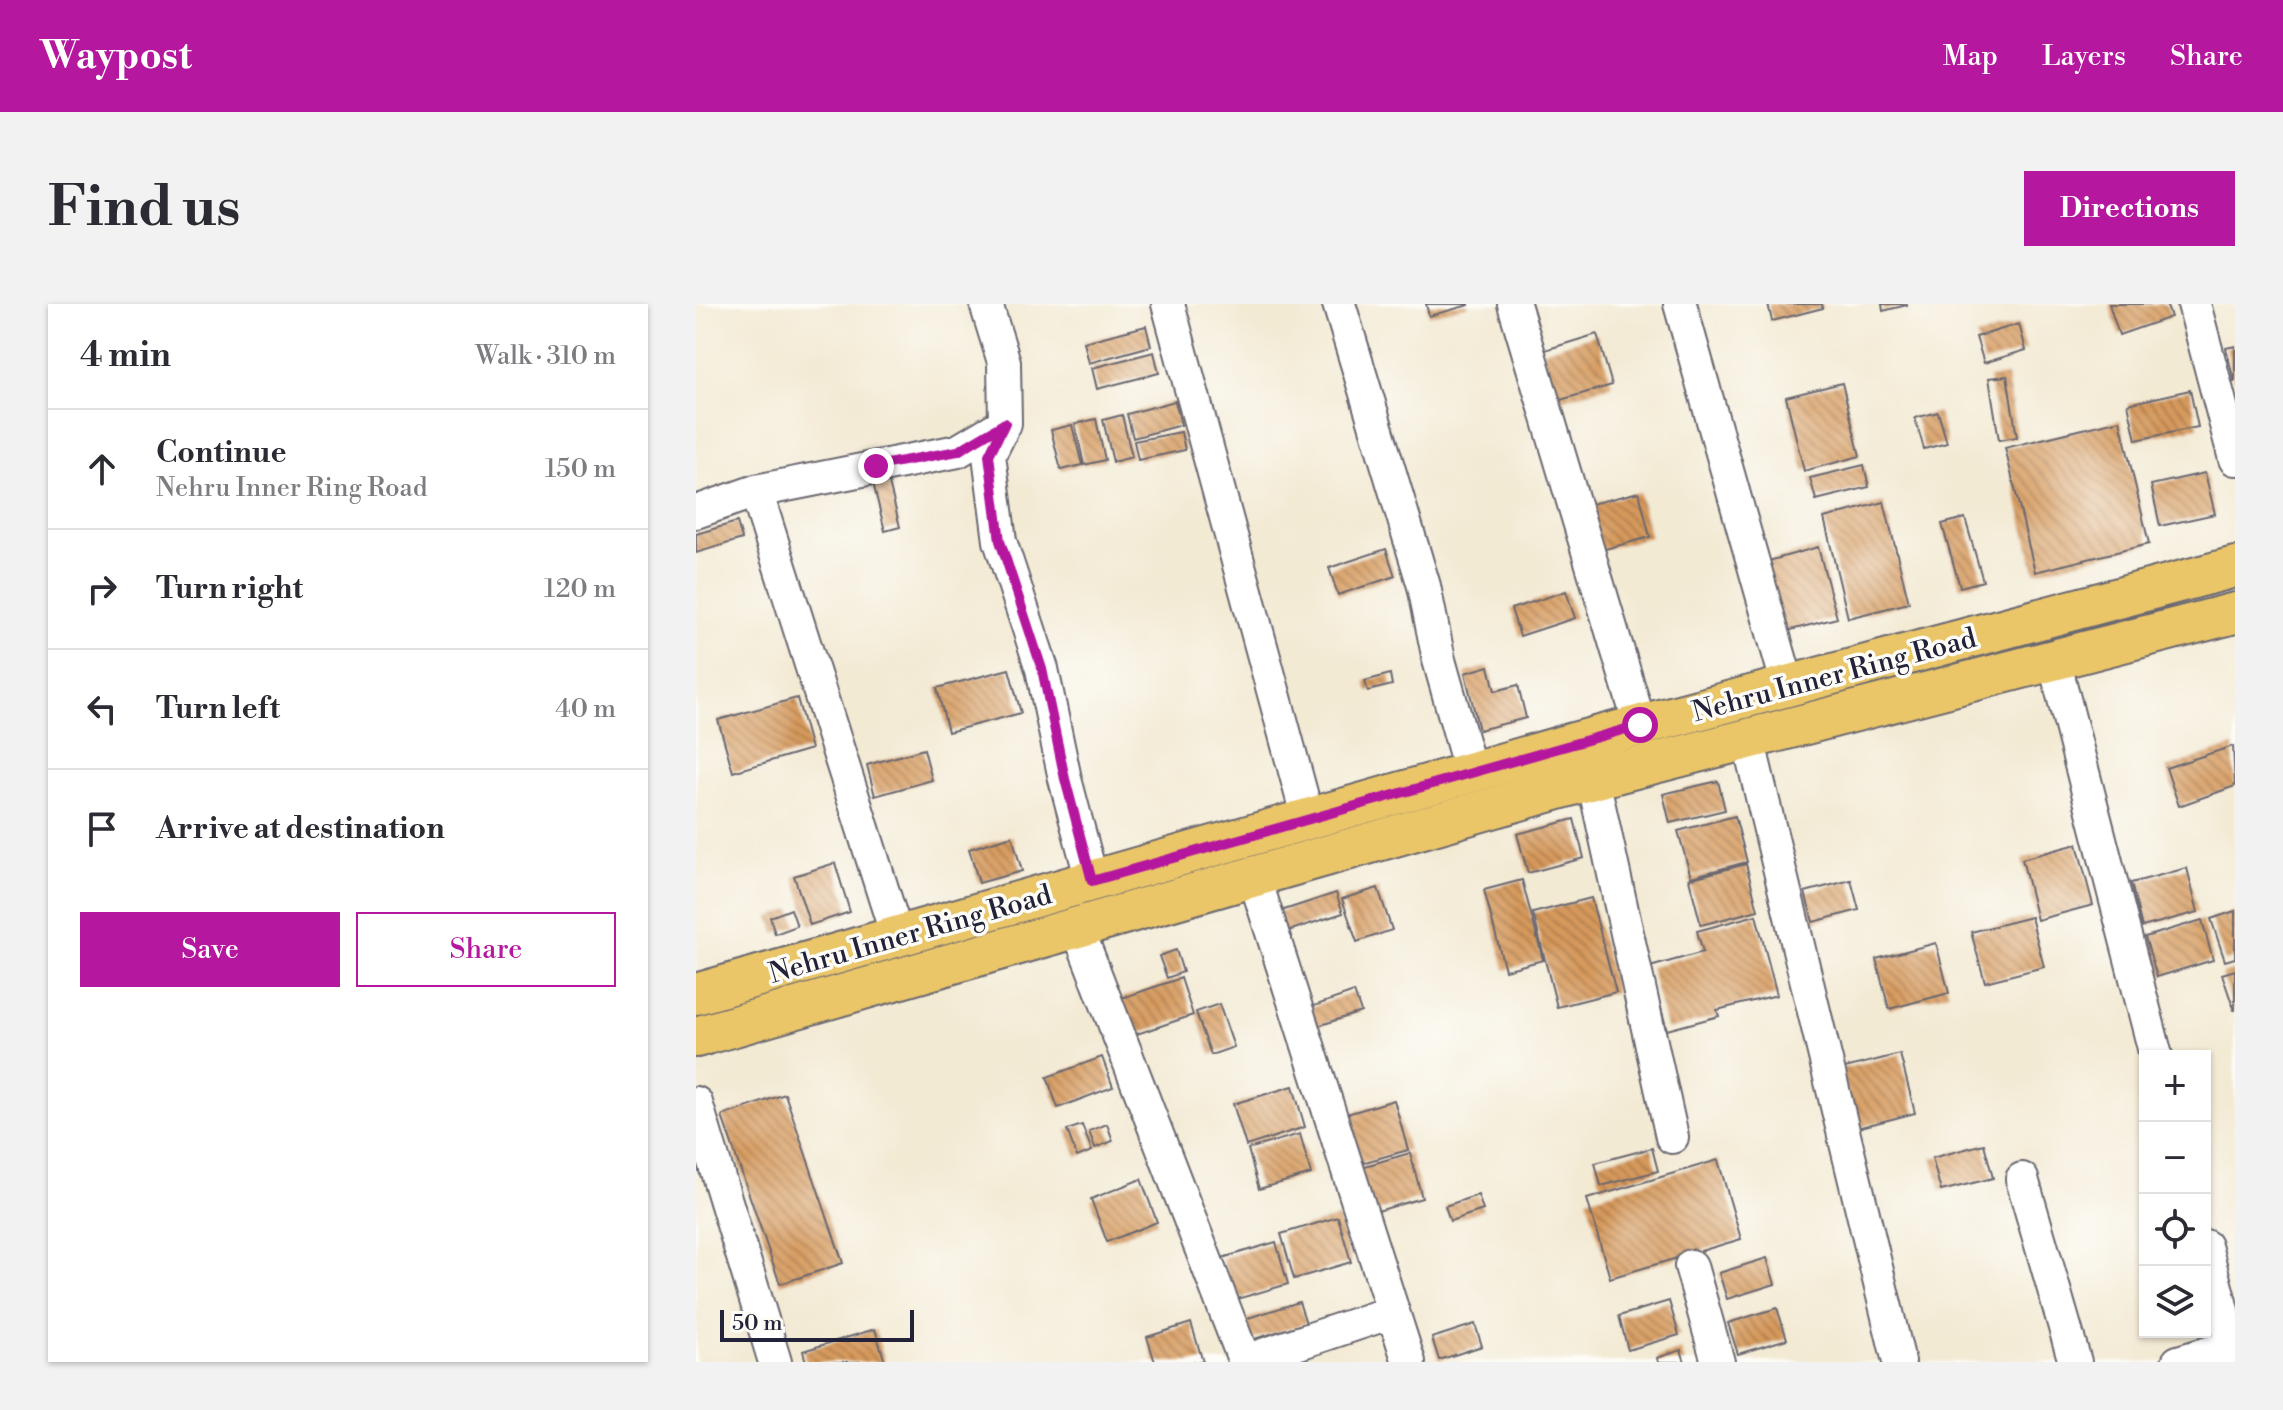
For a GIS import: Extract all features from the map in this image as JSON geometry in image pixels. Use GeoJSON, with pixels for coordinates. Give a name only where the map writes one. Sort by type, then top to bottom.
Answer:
{"type":"FeatureCollection","features":[{"type":"Feature","properties":{"kind":"main road","name":"Nehru Inner Ring Road"},"geometry":{"type":"LineString","coordinates":[[697,989],[897,936],[1640,725],[2235,567]]}},
{"type":"Feature","properties":{"kind":"main road"},"geometry":{"type":"LineString","coordinates":[[696,1037],[1593,779],[2054,660],[2233,621]]}},
{"type":"Feature","properties":{"kind":"street"},"geometry":{"type":"LineString","coordinates":[[986,304],[1004,362],[1005,423],[989,455],[1000,541],[1042,669],[1065,779],[1092,881]]}},
{"type":"Feature","properties":{"kind":"street"},"geometry":{"type":"LineString","coordinates":[[1168,304],[1308,819]]}},
{"type":"Feature","properties":{"kind":"street"},"geometry":{"type":"LineString","coordinates":[[1339,304],[1424,586],[1439,660],[1471,773]]}},
{"type":"Feature","properties":{"kind":"street"},"geometry":{"type":"LineString","coordinates":[[1514,304],[1640,725]]}},
{"type":"Feature","properties":{"kind":"street"},"geometry":{"type":"LineString","coordinates":[[1680,304],[1788,686]]}},
{"type":"Feature","properties":{"kind":"street"},"geometry":{"type":"LineString","coordinates":[[2194,304],[2235,459]]}},
{"type":"Feature","properties":{"kind":"street"},"geometry":{"type":"LineString","coordinates":[[696,512],[756,491],[958,451],[1005,423]]}},
{"type":"Feature","properties":{"kind":"street"},"geometry":{"type":"LineString","coordinates":[[756,491],[897,936]]}},
{"type":"Feature","properties":{"kind":"street"},"geometry":{"type":"LineString","coordinates":[[2054,660],[2154,1050]]}},
{"type":"Feature","properties":{"kind":"street"},"geometry":{"type":"LineString","coordinates":[[1748,739],[1899,1362]]}},
{"type":"Feature","properties":{"kind":"street"},"geometry":{"type":"LineString","coordinates":[[1593,779],[1672,1137]]}},
{"type":"Feature","properties":{"kind":"street"},"geometry":{"type":"LineString","coordinates":[[1254,876],[1409,1362]]}},
{"type":"Feature","properties":{"kind":"street"},"geometry":{"type":"LineString","coordinates":[[1077,927],[1245,1362],[1392,1312]]}},
{"type":"Feature","properties":{"kind":"street"},"geometry":{"type":"LineString","coordinates":[[696,1103],[775,1362]]}},
{"type":"Feature","properties":{"kind":"street"},"geometry":{"type":"LineString","coordinates":[[2022,1179],[2075,1362]]}},
{"type":"Feature","properties":{"kind":"street"},"geometry":{"type":"LineString","coordinates":[[1691,1266],[1718,1362]]}},
{"type":"Feature","properties":{"kind":"street"},"geometry":{"type":"LineString","coordinates":[[2178,1362],[2234,1350],[2211,1266]]}},
{"type":"Feature","properties":{"kind":"building"},"geometry":{"type":"Polygon","coordinates":[[[1426,304],[1469,304],[1469,305],[1429,316],[1426,304]]]}},
{"type":"Feature","properties":{"kind":"building"},"geometry":{"type":"Polygon","coordinates":[[[1768,304],[1822,304],[1823,308],[1772,321],[1768,304]]]}},
{"type":"Feature","properties":{"kind":"building"},"geometry":{"type":"Polygon","coordinates":[[[1882,304],[1907,304],[1907,305],[1883,311],[1882,304]]]}},
{"type":"Feature","properties":{"kind":"building"},"geometry":{"type":"Polygon","coordinates":[[[2109,304],[2166,304],[2171,317],[2119,335],[2109,304]]]}},
{"type":"Feature","properties":{"kind":"building"},"geometry":{"type":"Polygon","coordinates":[[[2019,324],[2026,350],[1984,363],[1976,337],[2019,324]]]}},
{"type":"Feature","properties":{"kind":"building"},"geometry":{"type":"Polygon","coordinates":[[[1146,326],[1151,346],[1089,363],[1084,342],[1146,326]]]}},
{"type":"Feature","properties":{"kind":"building"},"geometry":{"type":"Polygon","coordinates":[[[1597,334],[1612,385],[1557,401],[1542,351],[1597,334]]]}},
{"type":"Feature","properties":{"kind":"building"},"geometry":{"type":"Polygon","coordinates":[[[2235,346],[2235,381],[2234,381],[2226,348],[2235,346]]]}},
{"type":"Feature","properties":{"kind":"building"},"geometry":{"type":"Polygon","coordinates":[[[1154,352],[1159,373],[1097,389],[1092,368],[1154,352]]]}},
{"type":"Feature","properties":{"kind":"building"},"geometry":{"type":"Polygon","coordinates":[[[2007,376],[2017,437],[1999,440],[1989,378],[2007,376]]]}},
{"type":"Feature","properties":{"kind":"building"},"geometry":{"type":"Polygon","coordinates":[[[1842,383],[1860,456],[1804,471],[1786,397],[1842,383]]]}},
{"type":"Feature","properties":{"kind":"building"},"geometry":{"type":"Polygon","coordinates":[[[2190,390],[2198,427],[2136,440],[2128,404],[2190,390]]]}},
{"type":"Feature","properties":{"kind":"building"},"geometry":{"type":"Polygon","coordinates":[[[1175,401],[1181,425],[1133,438],[1127,414],[1175,401]]]}},
{"type":"Feature","properties":{"kind":"building"},"geometry":{"type":"Polygon","coordinates":[[[1938,412],[1947,443],[1924,449],[1915,418],[1938,412]]]}},
{"type":"Feature","properties":{"kind":"building"},"geometry":{"type":"Polygon","coordinates":[[[1122,415],[1132,457],[1113,462],[1103,420],[1122,415]]]}},
{"type":"Feature","properties":{"kind":"building"},"geometry":{"type":"Polygon","coordinates":[[[1096,419],[1105,460],[1084,465],[1075,424],[1096,419]]]}},
{"type":"Feature","properties":{"kind":"building"},"geometry":{"type":"Polygon","coordinates":[[[2120,420],[2149,544],[2035,572],[2005,448],[2120,420]]]}},
{"type":"Feature","properties":{"kind":"building"},"geometry":{"type":"Polygon","coordinates":[[[1072,425],[1082,465],[1061,470],[1051,430],[1072,425]]]}},
{"type":"Feature","properties":{"kind":"building"},"geometry":{"type":"Polygon","coordinates":[[[1181,432],[1185,450],[1138,460],[1134,441],[1181,432]]]}},
{"type":"Feature","properties":{"kind":"building"},"geometry":{"type":"Polygon","coordinates":[[[1864,465],[1869,487],[1816,500],[1810,478],[1864,465]]]}},
{"type":"Feature","properties":{"kind":"building"},"geometry":{"type":"Polygon","coordinates":[[[2205,473],[2215,514],[2160,526],[2151,485],[2205,473]]]}},
{"type":"Feature","properties":{"kind":"building"},"geometry":{"type":"Polygon","coordinates":[[[888,479],[900,527],[885,531],[873,483],[888,479]]]}},
{"type":"Feature","properties":{"kind":"building"},"geometry":{"type":"Polygon","coordinates":[[[1639,492],[1650,537],[1594,552],[1583,506],[1639,492]]]}},
{"type":"Feature","properties":{"kind":"building"},"geometry":{"type":"Polygon","coordinates":[[[1884,502],[1909,603],[1848,618],[1824,518],[1884,502]]]}},
{"type":"Feature","properties":{"kind":"building"},"geometry":{"type":"Polygon","coordinates":[[[1965,518],[1983,581],[1960,587],[1942,524],[1965,518]]]}},
{"type":"Feature","properties":{"kind":"building"},"geometry":{"type":"Polygon","coordinates":[[[737,522],[742,539],[696,553],[696,534],[737,522]]]}},
{"type":"Feature","properties":{"kind":"building"},"geometry":{"type":"Polygon","coordinates":[[[1818,547],[1837,618],[1783,632],[1765,562],[1818,547]]]}},
{"type":"Feature","properties":{"kind":"building"},"geometry":{"type":"Polygon","coordinates":[[[1386,549],[1395,576],[1338,595],[1329,568],[1386,549]]]}},
{"type":"Feature","properties":{"kind":"building"},"geometry":{"type":"Polygon","coordinates":[[[1566,591],[1575,618],[1520,636],[1511,609],[1566,591]]]}},
{"type":"Feature","properties":{"kind":"building"},"geometry":{"type":"Polygon","coordinates":[[[1489,666],[1495,691],[1518,685],[1526,718],[1479,730],[1465,673],[1489,666]]]}},
{"type":"Feature","properties":{"kind":"building"},"geometry":{"type":"Polygon","coordinates":[[[1009,669],[1021,713],[948,732],[937,688],[1009,669]]]}},
{"type":"Feature","properties":{"kind":"building"},"geometry":{"type":"Polygon","coordinates":[[[1390,674],[1392,685],[1368,691],[1365,681],[1390,674]]]}},
{"type":"Feature","properties":{"kind":"building"},"geometry":{"type":"Polygon","coordinates":[[[797,698],[811,749],[733,772],[718,720],[797,698]]]}},
{"type":"Feature","properties":{"kind":"building"},"geometry":{"type":"Polygon","coordinates":[[[2233,746],[2235,786],[2179,806],[2166,768],[2233,746]]]}},
{"type":"Feature","properties":{"kind":"building"},"geometry":{"type":"Polygon","coordinates":[[[924,749],[932,780],[875,796],[867,765],[924,749]]]}},
{"type":"Feature","properties":{"kind":"building"},"geometry":{"type":"Polygon","coordinates":[[[1718,781],[1725,810],[1670,823],[1663,794],[1718,781]]]}},
{"type":"Feature","properties":{"kind":"building"},"geometry":{"type":"Polygon","coordinates":[[[1735,816],[1747,862],[1691,877],[1678,831],[1735,816]]]}},
{"type":"Feature","properties":{"kind":"building"},"geometry":{"type":"Polygon","coordinates":[[[1574,819],[1584,858],[1528,873],[1517,834],[1574,819]]]}},
{"type":"Feature","properties":{"kind":"building"},"geometry":{"type":"Polygon","coordinates":[[[1012,836],[1022,871],[979,883],[969,849],[1012,836]]]}},
{"type":"Feature","properties":{"kind":"building"},"geometry":{"type":"Polygon","coordinates":[[[2077,844],[2093,905],[2037,920],[2022,859],[2077,844]]]}},
{"type":"Feature","properties":{"kind":"building"},"geometry":{"type":"Polygon","coordinates":[[[835,863],[850,912],[810,925],[794,876],[835,863]]]}},
{"type":"Feature","properties":{"kind":"building"},"geometry":{"type":"Polygon","coordinates":[[[1746,864],[1758,910],[1701,925],[1689,879],[1746,864]]]}},
{"type":"Feature","properties":{"kind":"building"},"geometry":{"type":"Polygon","coordinates":[[[2187,868],[2198,912],[2142,927],[2131,883],[2187,868]]]}},
{"type":"Feature","properties":{"kind":"building"},"geometry":{"type":"Polygon","coordinates":[[[1522,880],[1543,960],[1505,970],[1484,890],[1522,880]]]}},
{"type":"Feature","properties":{"kind":"building"},"geometry":{"type":"Polygon","coordinates":[[[1851,880],[1859,910],[1813,922],[1805,892],[1851,880]]]}},
{"type":"Feature","properties":{"kind":"building"},"geometry":{"type":"Polygon","coordinates":[[[1378,888],[1392,930],[1357,942],[1342,899],[1378,888]]]}},
{"type":"Feature","properties":{"kind":"building"},"geometry":{"type":"Polygon","coordinates":[[[1336,893],[1343,913],[1279,934],[1272,914],[1336,893]]]}},
{"type":"Feature","properties":{"kind":"building"},"geometry":{"type":"Polygon","coordinates":[[[1591,898],[1616,992],[1557,1007],[1533,913],[1591,898]]]}},
{"type":"Feature","properties":{"kind":"building"},"geometry":{"type":"Polygon","coordinates":[[[791,909],[797,926],[775,934],[770,917],[791,909]]]}},
{"type":"Feature","properties":{"kind":"building"},"geometry":{"type":"Polygon","coordinates":[[[2235,911],[2235,958],[2225,961],[2211,919],[2235,911]]]}},
{"type":"Feature","properties":{"kind":"building"},"geometry":{"type":"Polygon","coordinates":[[[1756,915],[1777,995],[1717,1010],[1719,1016],[1667,1030],[1650,967],[1703,952],[1697,931],[1756,915]]]}},
{"type":"Feature","properties":{"kind":"building"},"geometry":{"type":"Polygon","coordinates":[[[2031,917],[2044,967],[1985,982],[1971,932],[2031,917]]]}},
{"type":"Feature","properties":{"kind":"building"},"geometry":{"type":"Polygon","coordinates":[[[2202,920],[2213,960],[2157,977],[2145,937],[2202,920]]]}},
{"type":"Feature","properties":{"kind":"building"},"geometry":{"type":"Polygon","coordinates":[[[1936,943],[1949,993],[1889,1009],[1876,959],[1936,943]]]}},
{"type":"Feature","properties":{"kind":"building"},"geometry":{"type":"Polygon","coordinates":[[[1176,950],[1183,972],[1167,978],[1159,956],[1176,950]]]}},
{"type":"Feature","properties":{"kind":"building"},"geometry":{"type":"Polygon","coordinates":[[[2235,970],[2235,1010],[2234,1010],[2222,974],[2235,970]]]}},
{"type":"Feature","properties":{"kind":"building"},"geometry":{"type":"Polygon","coordinates":[[[1181,978],[1193,1015],[1134,1035],[1122,998],[1181,978]]]}},
{"type":"Feature","properties":{"kind":"building"},"geometry":{"type":"Polygon","coordinates":[[[1354,992],[1361,1012],[1315,1027],[1308,1008],[1354,992]]]}},
{"type":"Feature","properties":{"kind":"building"},"geometry":{"type":"Polygon","coordinates":[[[1219,1004],[1234,1047],[1211,1055],[1196,1012],[1219,1004]]]}},
{"type":"Feature","properties":{"kind":"building"},"geometry":{"type":"Polygon","coordinates":[[[1900,1054],[1915,1113],[1857,1128],[1841,1069],[1900,1054]]]}},
{"type":"Feature","properties":{"kind":"building"},"geometry":{"type":"Polygon","coordinates":[[[1102,1057],[1113,1087],[1058,1108],[1047,1077],[1102,1057]]]}},
{"type":"Feature","properties":{"kind":"building"},"geometry":{"type":"Polygon","coordinates":[[[1293,1086],[1305,1127],[1246,1146],[1233,1104],[1293,1086]]]}},
{"type":"Feature","properties":{"kind":"building"},"geometry":{"type":"Polygon","coordinates":[[[785,1094],[843,1263],[780,1284],[722,1116],[785,1094]]]}},
{"type":"Feature","properties":{"kind":"building"},"geometry":{"type":"Polygon","coordinates":[[[1394,1100],[1408,1150],[1351,1166],[1337,1117],[1394,1100]]]}},
{"type":"Feature","properties":{"kind":"building"},"geometry":{"type":"Polygon","coordinates":[[[1107,1124],[1113,1141],[1095,1148],[1089,1131],[1107,1124]]]}},
{"type":"Feature","properties":{"kind":"building"},"geometry":{"type":"Polygon","coordinates":[[[1082,1125],[1092,1151],[1077,1157],[1067,1130],[1082,1125]]]}},
{"type":"Feature","properties":{"kind":"building"},"geometry":{"type":"Polygon","coordinates":[[[1300,1134],[1311,1174],[1259,1189],[1248,1149],[1300,1134]]]}},
{"type":"Feature","properties":{"kind":"building"},"geometry":{"type":"Polygon","coordinates":[[[1984,1144],[1993,1178],[1941,1191],[1932,1158],[1984,1144]]]}},
{"type":"Feature","properties":{"kind":"building"},"geometry":{"type":"Polygon","coordinates":[[[1652,1148],[1658,1171],[1601,1186],[1595,1163],[1652,1148]]]}},
{"type":"Feature","properties":{"kind":"building"},"geometry":{"type":"Polygon","coordinates":[[[1410,1153],[1422,1198],[1364,1215],[1351,1170],[1410,1153]]]}},
{"type":"Feature","properties":{"kind":"building"},"geometry":{"type":"Polygon","coordinates":[[[1718,1160],[1741,1239],[1610,1278],[1587,1199],[1718,1160]]]}},
{"type":"Feature","properties":{"kind":"building"},"geometry":{"type":"Polygon","coordinates":[[[1141,1179],[1157,1222],[1107,1242],[1091,1199],[1141,1179]]]}},
{"type":"Feature","properties":{"kind":"building"},"geometry":{"type":"Polygon","coordinates":[[[1478,1195],[1483,1210],[1450,1221],[1445,1206],[1478,1195]]]}},
{"type":"Feature","properties":{"kind":"building"},"geometry":{"type":"Polygon","coordinates":[[[1338,1217],[1351,1262],[1294,1279],[1281,1234],[1338,1217]]]}},
{"type":"Feature","properties":{"kind":"building"},"geometry":{"type":"Polygon","coordinates":[[[1276,1242],[1288,1284],[1234,1300],[1222,1258],[1276,1242]]]}},
{"type":"Feature","properties":{"kind":"building"},"geometry":{"type":"Polygon","coordinates":[[[1767,1258],[1775,1284],[1727,1299],[1719,1273],[1767,1258]]]}},
{"type":"Feature","properties":{"kind":"building"},"geometry":{"type":"Polygon","coordinates":[[[1669,1301],[1679,1335],[1628,1350],[1619,1316],[1669,1301]]]}},
{"type":"Feature","properties":{"kind":"building"},"geometry":{"type":"Polygon","coordinates":[[[1299,1302],[1306,1323],[1251,1340],[1245,1319],[1299,1302]]]}},
{"type":"Feature","properties":{"kind":"building"},"geometry":{"type":"Polygon","coordinates":[[[1777,1308],[1787,1339],[1738,1354],[1728,1323],[1777,1308]]]}},
{"type":"Feature","properties":{"kind":"building"},"geometry":{"type":"Polygon","coordinates":[[[1191,1323],[1203,1362],[1155,1362],[1147,1337],[1191,1323]]]}},
{"type":"Feature","properties":{"kind":"building"},"geometry":{"type":"Polygon","coordinates":[[[1475,1324],[1482,1346],[1439,1360],[1432,1338],[1475,1324]]]}},
{"type":"Feature","properties":{"kind":"building"},"geometry":{"type":"Polygon","coordinates":[[[875,1329],[885,1362],[806,1362],[803,1351],[875,1329]]]}},
{"type":"Feature","properties":{"kind":"building"},"geometry":{"type":"Polygon","coordinates":[[[1681,1350],[1685,1362],[1658,1362],[1657,1358],[1681,1350]]]}},
{"type":"Feature","properties":{"kind":"route"},"geometry":{"type":"LineString","coordinates":[[876,466],[958,451],[1005,423],[989,455],[1000,541],[1042,669],[1065,779],[1092,881],[1640,725]]}}]}
